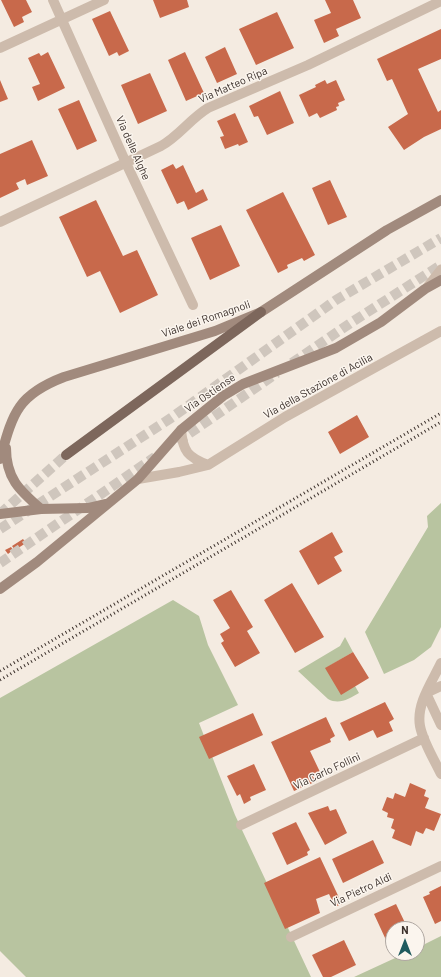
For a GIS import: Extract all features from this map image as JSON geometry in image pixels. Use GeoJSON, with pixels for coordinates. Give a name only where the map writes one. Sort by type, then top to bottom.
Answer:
{"type":"FeatureCollection","features":[{"type":"Feature","properties":{"kind":"main road","name":"Viale dei Romagnoli"},"geometry":{"type":"LineString","coordinates":[[0,458],[13,416],[27,397],[43,386],[64,377],[215,330],[261,312],[387,230],[441,200]]}},
{"type":"Feature","properties":{"kind":"main road","name":"Via Ostiense"},"geometry":{"type":"LineString","coordinates":[[0,514],[41,509],[88,508],[111,502],[138,479],[181,430],[231,390],[252,380],[331,351],[381,322],[425,289],[441,280]]}},
{"type":"Feature","properties":{"kind":"main road"},"geometry":{"type":"LineString","coordinates":[[66,455],[261,312]]}},
{"type":"Feature","properties":{"kind":"main road","name":"Viale dei Romagnoli"},"geometry":{"type":"LineString","coordinates":[[6,438],[6,460],[10,474],[25,495],[41,509]]}},
{"type":"Feature","properties":{"kind":"main road"},"geometry":{"type":"LineString","coordinates":[[0,589],[37,562],[111,502]]}},
{"type":"Feature","properties":{"kind":"street","name":"Via delle Alghe"},"geometry":{"type":"LineString","coordinates":[[53,0],[126,163],[193,305]]}},
{"type":"Feature","properties":{"kind":"street"},"geometry":{"type":"LineString","coordinates":[[0,48],[104,0]]}},
{"type":"Feature","properties":{"kind":"street","name":"Via Matteo Ripa"},"geometry":{"type":"LineString","coordinates":[[0,222],[126,163],[171,140],[208,108],[308,65],[441,1]]}},
{"type":"Feature","properties":{"kind":"street","name":"Via della Stazione di Acilia"},"geometry":{"type":"LineString","coordinates":[[138,479],[208,465],[285,417],[441,331]]}},
{"type":"Feature","properties":{"kind":"street"},"geometry":{"type":"LineString","coordinates":[[181,430],[182,441],[187,453],[195,459],[208,465]]}},
{"type":"Feature","properties":{"kind":"street"},"geometry":{"type":"LineString","coordinates":[[441,662],[426,692],[420,715],[420,726],[424,738],[441,774]]}},
{"type":"Feature","properties":{"kind":"street"},"geometry":{"type":"LineString","coordinates":[[426,692],[441,686]]}},
{"type":"Feature","properties":{"kind":"street"},"geometry":{"type":"LineString","coordinates":[[426,692],[441,725]]}},
{"type":"Feature","properties":{"kind":"street","name":"Via Carlo Follini"},"geometry":{"type":"LineString","coordinates":[[240,825],[424,738]]}},
{"type":"Feature","properties":{"kind":"street","name":"Via Pietro Aldi"},"geometry":{"type":"LineString","coordinates":[[291,937],[441,866]]}},
{"type":"Feature","properties":{"kind":"lane"},"geometry":{"type":"LineString","coordinates":[[425,289],[441,269]]}},
{"type":"Feature","properties":{"kind":"green space"},"geometry":{"type":"Polygon","coordinates":[[[441,503],[441,627],[431,647],[414,660],[384,674],[365,632],[428,527],[427,516],[441,503]]]}},
{"type":"Feature","properties":{"kind":"green space"},"geometry":{"type":"Polygon","coordinates":[[[173,600],[199,616],[208,645],[238,705],[199,723],[235,815],[311,977],[26,977],[0,951],[0,698],[173,600]]]}},
{"type":"Feature","properties":{"kind":"green space"},"geometry":{"type":"Polygon","coordinates":[[[345,637],[353,652],[326,668],[355,686],[359,693],[348,699],[332,701],[298,671],[340,646],[345,637]]]}},
{"type":"Feature","properties":{"kind":"green space"},"geometry":{"type":"Polygon","coordinates":[[[441,936],[441,977],[354,977],[389,961],[425,961],[425,944],[441,936]]]}},
{"type":"Feature","properties":{"kind":"building"},"geometry":{"type":"Polygon","coordinates":[[[1,0],[26,0],[32,12],[22,17],[24,22],[14,27],[1,0]]]}},
{"type":"Feature","properties":{"kind":"building"},"geometry":{"type":"Polygon","coordinates":[[[153,0],[187,0],[189,7],[160,18],[153,0]]]}},
{"type":"Feature","properties":{"kind":"building"},"geometry":{"type":"Polygon","coordinates":[[[325,0],[353,0],[361,18],[336,29],[339,36],[324,43],[314,20],[331,13],[325,0]]]}},
{"type":"Feature","properties":{"kind":"building"},"geometry":{"type":"Polygon","coordinates":[[[110,11],[129,51],[119,56],[117,52],[109,56],[92,19],[110,11]]]}},
{"type":"Feature","properties":{"kind":"building"},"geometry":{"type":"Polygon","coordinates":[[[277,12],[294,48],[256,65],[239,29],[277,12]]]}},
{"type":"Feature","properties":{"kind":"building"},"geometry":{"type":"Polygon","coordinates":[[[441,29],[441,59],[418,69],[438,112],[441,110],[441,129],[424,137],[404,150],[388,127],[408,114],[392,79],[387,81],[377,59],[441,29]]]}},
{"type":"Feature","properties":{"kind":"building"},"geometry":{"type":"Polygon","coordinates":[[[225,47],[237,74],[217,83],[205,57],[225,47]]]}},
{"type":"Feature","properties":{"kind":"building"},"geometry":{"type":"Polygon","coordinates":[[[48,52],[65,88],[38,101],[32,87],[40,84],[28,58],[39,53],[41,56],[48,52]]]}},
{"type":"Feature","properties":{"kind":"building"},"geometry":{"type":"Polygon","coordinates":[[[185,52],[204,93],[186,101],[168,60],[185,52]]]}},
{"type":"Feature","properties":{"kind":"building"},"geometry":{"type":"Polygon","coordinates":[[[150,73],[167,111],[138,124],[121,85],[150,73]]]}},
{"type":"Feature","properties":{"kind":"building"},"geometry":{"type":"Polygon","coordinates":[[[0,80],[8,99],[0,102],[0,80]]]}},
{"type":"Feature","properties":{"kind":"building"},"geometry":{"type":"Polygon","coordinates":[[[325,80],[327,84],[336,80],[345,100],[338,103],[339,106],[336,107],[337,110],[320,118],[317,113],[309,117],[299,95],[316,87],[315,85],[325,80]]]}},
{"type":"Feature","properties":{"kind":"building"},"geometry":{"type":"Polygon","coordinates":[[[280,91],[294,123],[267,135],[258,116],[254,117],[249,106],[280,91]]]}},
{"type":"Feature","properties":{"kind":"building"},"geometry":{"type":"Polygon","coordinates":[[[79,100],[97,141],[77,150],[58,109],[79,100]]]}},
{"type":"Feature","properties":{"kind":"building"},"geometry":{"type":"Polygon","coordinates":[[[235,113],[248,142],[239,146],[238,144],[225,149],[220,137],[224,136],[217,121],[235,113]]]}},
{"type":"Feature","properties":{"kind":"building"},"geometry":{"type":"Polygon","coordinates":[[[32,140],[48,176],[27,185],[25,179],[16,183],[19,189],[0,198],[0,154],[32,140]]]}},
{"type":"Feature","properties":{"kind":"building"},"geometry":{"type":"Polygon","coordinates":[[[173,164],[176,169],[183,165],[196,193],[203,189],[208,200],[188,210],[184,201],[177,204],[161,170],[173,164]]]}},
{"type":"Feature","properties":{"kind":"building"},"geometry":{"type":"Polygon","coordinates":[[[330,180],[347,217],[328,225],[312,188],[330,180]]]}},
{"type":"Feature","properties":{"kind":"building"},"geometry":{"type":"Polygon","coordinates":[[[283,192],[315,255],[304,261],[302,258],[287,265],[288,268],[278,273],[246,210],[283,192]]]}},
{"type":"Feature","properties":{"kind":"building"},"geometry":{"type":"Polygon","coordinates":[[[96,200],[123,256],[137,250],[158,295],[120,313],[100,271],[87,277],[59,217],[96,200]]]}},
{"type":"Feature","properties":{"kind":"building"},"geometry":{"type":"Polygon","coordinates":[[[221,225],[240,266],[210,280],[191,238],[221,225]]]}},
{"type":"Feature","properties":{"kind":"building"},"geometry":{"type":"Polygon","coordinates":[[[357,415],[369,437],[340,454],[328,432],[357,415]]]}},
{"type":"Feature","properties":{"kind":"building"},"geometry":{"type":"Polygon","coordinates":[[[332,532],[343,552],[334,557],[342,571],[318,585],[299,551],[332,532]]]}},
{"type":"Feature","properties":{"kind":"building"},"geometry":{"type":"Polygon","coordinates":[[[23,539],[26,543],[15,550],[12,546],[23,539]]]}},
{"type":"Feature","properties":{"kind":"building"},"geometry":{"type":"Polygon","coordinates":[[[11,547],[13,550],[8,554],[5,550],[11,547]]]}},
{"type":"Feature","properties":{"kind":"building"},"geometry":{"type":"Polygon","coordinates":[[[292,583],[324,637],[295,653],[264,600],[292,583]]]}},
{"type":"Feature","properties":{"kind":"building"},"geometry":{"type":"Polygon","coordinates":[[[231,590],[253,627],[247,631],[260,653],[235,667],[221,643],[224,641],[220,634],[230,628],[213,600],[231,590]]]}},
{"type":"Feature","properties":{"kind":"building"},"geometry":{"type":"Polygon","coordinates":[[[353,652],[369,678],[341,695],[325,668],[353,652]]]}},
{"type":"Feature","properties":{"kind":"building"},"geometry":{"type":"Polygon","coordinates":[[[385,702],[394,719],[389,722],[393,731],[377,738],[373,730],[349,741],[340,723],[385,702]]]}},
{"type":"Feature","properties":{"kind":"building"},"geometry":{"type":"Polygon","coordinates":[[[253,713],[263,735],[209,759],[199,737],[253,713]]]}},
{"type":"Feature","properties":{"kind":"building"},"geometry":{"type":"Polygon","coordinates":[[[326,717],[335,736],[330,739],[331,742],[310,751],[320,772],[315,775],[317,781],[294,791],[271,742],[326,717]]]}},
{"type":"Feature","properties":{"kind":"building"},"geometry":{"type":"Polygon","coordinates":[[[254,764],[266,790],[250,797],[251,800],[244,804],[240,794],[237,796],[227,776],[254,764]]]}},
{"type":"Feature","properties":{"kind":"building"},"geometry":{"type":"Polygon","coordinates":[[[410,783],[426,790],[424,796],[429,798],[425,808],[441,814],[434,831],[426,828],[423,834],[416,831],[411,846],[392,838],[395,830],[391,828],[394,819],[387,817],[388,813],[382,810],[387,797],[393,799],[395,793],[405,797],[410,783]]]}},
{"type":"Feature","properties":{"kind":"building"},"geometry":{"type":"Polygon","coordinates":[[[328,806],[330,811],[336,809],[347,833],[325,845],[308,813],[328,806]]]}},
{"type":"Feature","properties":{"kind":"building"},"geometry":{"type":"Polygon","coordinates":[[[296,822],[310,850],[307,852],[308,855],[287,865],[272,833],[296,822]]]}},
{"type":"Feature","properties":{"kind":"building"},"geometry":{"type":"Polygon","coordinates":[[[373,840],[384,863],[343,883],[332,859],[373,840]]]}},
{"type":"Feature","properties":{"kind":"building"},"geometry":{"type":"Polygon","coordinates":[[[320,857],[342,904],[335,907],[329,894],[316,899],[320,913],[285,929],[264,883],[320,857]]]}},
{"type":"Feature","properties":{"kind":"building"},"geometry":{"type":"Polygon","coordinates":[[[441,886],[441,921],[435,924],[423,897],[441,886]]]}},
{"type":"Feature","properties":{"kind":"building"},"geometry":{"type":"Polygon","coordinates":[[[396,904],[404,921],[385,921],[385,938],[374,914],[396,904]]]}},
{"type":"Feature","properties":{"kind":"building"},"geometry":{"type":"Polygon","coordinates":[[[344,940],[356,965],[331,977],[323,977],[312,955],[344,940]]]}},
{"type":"Feature","properties":{"kind":"tunnel"},"geometry":{"type":"LineString","coordinates":[[0,529],[171,418],[336,300],[441,238]]}},
{"type":"Feature","properties":{"kind":"tunnel"},"geometry":{"type":"LineString","coordinates":[[292,363],[352,322],[441,265]]}},
{"type":"Feature","properties":{"kind":"tunnel"},"geometry":{"type":"LineString","coordinates":[[177,442],[277,373]]}},
{"type":"Feature","properties":{"kind":"tunnel"},"geometry":{"type":"LineString","coordinates":[[0,514],[66,455]]}},
{"type":"Feature","properties":{"kind":"tunnel"},"geometry":{"type":"LineString","coordinates":[[0,563],[155,457]]}},
{"type":"Feature","properties":{"kind":"railway"},"geometry":{"type":"LineString","coordinates":[[0,671],[441,413]]}},
{"type":"Feature","properties":{"kind":"railway"},"geometry":{"type":"LineString","coordinates":[[0,680],[441,422]]}}]}
